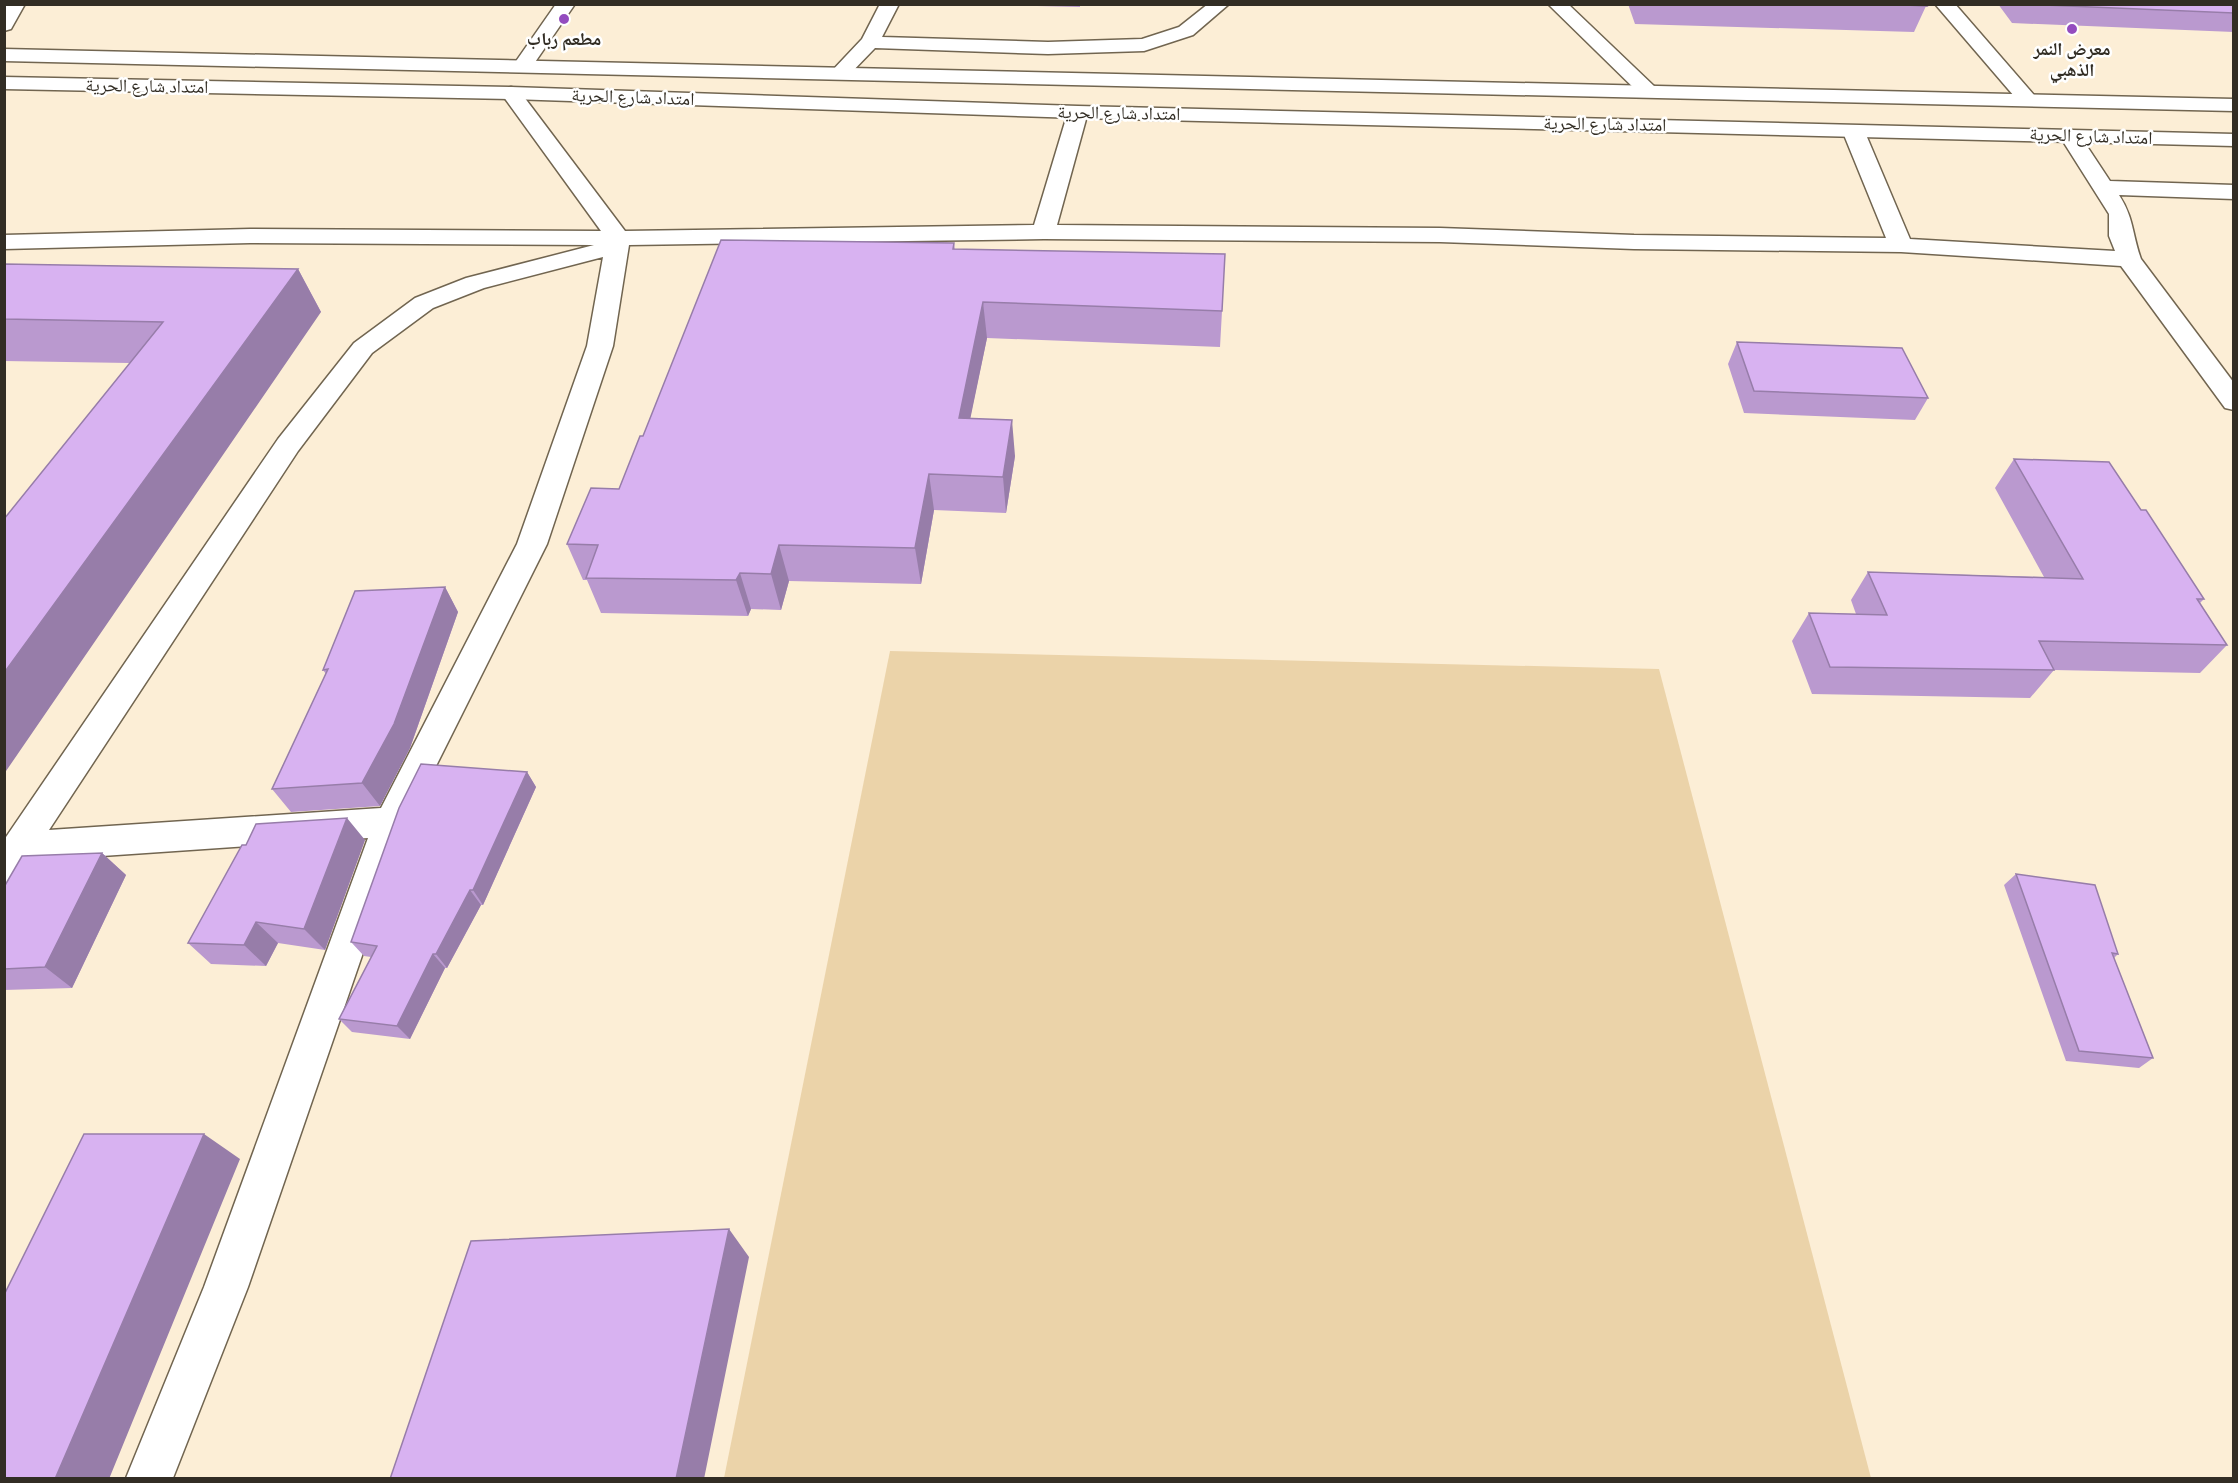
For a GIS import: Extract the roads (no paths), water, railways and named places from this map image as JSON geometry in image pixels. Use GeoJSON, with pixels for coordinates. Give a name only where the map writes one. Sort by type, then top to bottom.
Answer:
{"type":"FeatureCollection","features":[{"type":"Feature","properties":{"kind":"street"},"geometry":{"type":"LineString","coordinates":[[4,24],[16,4]]}},
{"type":"Feature","properties":{"kind":"street"},"geometry":{"type":"LineString","coordinates":[[522,66],[566,4]]}},
{"type":"Feature","properties":{"kind":"street"},"geometry":{"type":"LineString","coordinates":[[839,74],[870,42],[890,4]]}},
{"type":"Feature","properties":{"kind":"street"},"geometry":{"type":"LineString","coordinates":[[870,42],[1048,48],[1144,45],[1186,31],[1220,4]]}},
{"type":"Feature","properties":{"kind":"street"},"geometry":{"type":"LineString","coordinates":[[1557,4],[1648,91]]}},
{"type":"Feature","properties":{"kind":"street"},"geometry":{"type":"LineString","coordinates":[[1944,4],[2027,99]]}},
{"type":"Feature","properties":{"kind":"street"},"geometry":{"type":"LineString","coordinates":[[1024,78],[1048,48]]}},
{"type":"Feature","properties":{"kind":"street","name":"امتداد شارع الحرية"},"geometry":{"type":"LineString","coordinates":[[4,55],[2234,105]]}},
{"type":"Feature","properties":{"kind":"street"},"geometry":{"type":"LineString","coordinates":[[1174,82],[1175,114]]}},
{"type":"Feature","properties":{"kind":"street","name":"امتداد شارع الحرية"},"geometry":{"type":"LineString","coordinates":[[4,83],[512,93],[1078,112],[2234,140]]}},
{"type":"Feature","properties":{"kind":"street"},"geometry":{"type":"LineString","coordinates":[[149,1479],[226,1287],[391,822],[532,544],[600,346],[617,242],[512,93]]}},
{"type":"Feature","properties":{"kind":"street"},"geometry":{"type":"LineString","coordinates":[[1044,232],[1078,112]]}},
{"type":"Feature","properties":{"kind":"street"},"geometry":{"type":"LineString","coordinates":[[1853,130],[1901,245]]}},
{"type":"Feature","properties":{"kind":"street"},"geometry":{"type":"LineString","coordinates":[[2070,135],[2106,188],[2120,214],[2121,236],[2129,259],[2141,279],[2234,402]]}},
{"type":"Feature","properties":{"kind":"street"},"geometry":{"type":"LineString","coordinates":[[2106,188],[2234,192]]}},
{"type":"Feature","properties":{"kind":"street"},"geometry":{"type":"LineString","coordinates":[[4,242],[250,236],[617,242],[1044,232],[1440,235],[1634,242],[1901,245],[2129,259]]}},
{"type":"Feature","properties":{"kind":"street"},"geometry":{"type":"LineString","coordinates":[[12,858],[288,445],[363,348],[424,303],[475,283],[617,242]]}},
{"type":"Feature","properties":{"kind":"street"},"geometry":{"type":"LineString","coordinates":[[12,858],[391,822]]}},
{"type":"Feature","properties":{"kind":"place","name":"مطعم رباب"},"geometry":{"type":"Point","coordinates":[564,19]}},
{"type":"Feature","properties":{"kind":"place","name":"معرض النمر الذهبي"},"geometry":{"type":"Point","coordinates":[2072,29]}}]}
